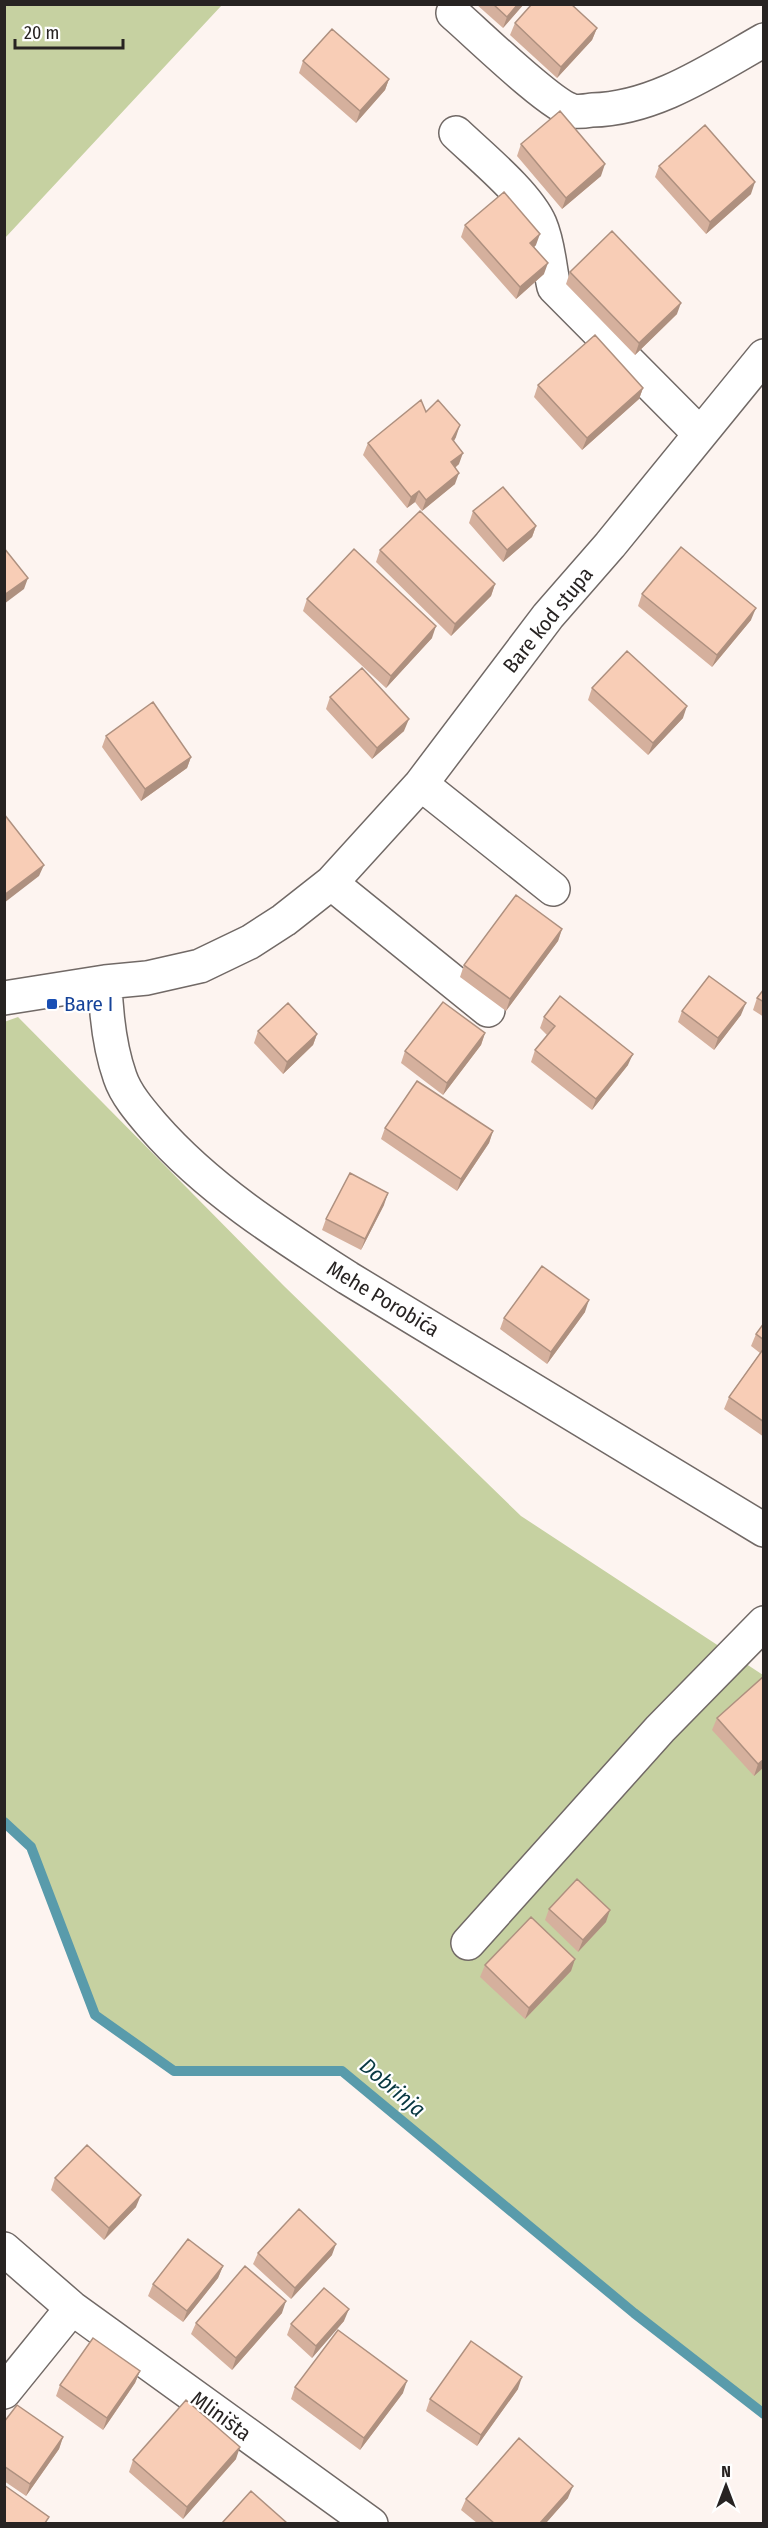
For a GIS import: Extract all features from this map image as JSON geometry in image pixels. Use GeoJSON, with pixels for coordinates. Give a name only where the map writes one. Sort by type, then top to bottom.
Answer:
{"type":"FeatureCollection","features":[{"type":"Feature","properties":{"kind":"street"},"geometry":{"type":"LineString","coordinates":[[453,13],[548,96],[573,111],[613,110],[666,92],[701,76],[764,40]]}},
{"type":"Feature","properties":{"kind":"street"},"geometry":{"type":"LineString","coordinates":[[456,133],[506,181],[540,223],[550,254],[554,287],[700,434]]}},
{"type":"Feature","properties":{"kind":"street","name":"Bare kod stupa"},"geometry":{"type":"LineString","coordinates":[[4,998],[105,982],[147,978],[200,966],[250,942],[284,920],[331,883],[421,784],[548,616],[764,356]]}},
{"type":"Feature","properties":{"kind":"street"},"geometry":{"type":"LineString","coordinates":[[421,784],[553,889]]}},
{"type":"Feature","properties":{"kind":"street"},"geometry":{"type":"LineString","coordinates":[[331,883],[488,1010]]}},
{"type":"Feature","properties":{"kind":"street","name":"Mehe Porobića"},"geometry":{"type":"LineString","coordinates":[[105,982],[107,1026],[120,1078],[140,1110],[172,1148],[239,1204],[348,1278],[764,1530]]}},
{"type":"Feature","properties":{"kind":"street"},"geometry":{"type":"LineString","coordinates":[[468,1943],[660,1729],[764,1623]]}},
{"type":"Feature","properties":{"kind":"street","name":"Mliništa"},"geometry":{"type":"LineString","coordinates":[[4,2249],[72,2308],[371,2523]]}},
{"type":"Feature","properties":{"kind":"street"},"geometry":{"type":"LineString","coordinates":[[4,2392],[72,2308]]}},
{"type":"Feature","properties":{"kind":"green space"},"geometry":{"type":"Polygon","coordinates":[[[4,5],[222,5],[5,238],[4,5]]]}},
{"type":"Feature","properties":{"kind":"green space"},"geometry":{"type":"Polygon","coordinates":[[[18,1017],[284,1286],[521,1516],[763,1675],[763,2414],[634,2313],[342,2071],[174,2071],[95,2015],[31,1847],[5,1822],[4,1022],[18,1017]]]}},
{"type":"Feature","properties":{"kind":"building"},"geometry":{"type":"Polygon","coordinates":[[[493,4],[518,4],[507,17],[493,4]]]}},
{"type":"Feature","properties":{"kind":"building"},"geometry":{"type":"Polygon","coordinates":[[[532,4],[571,4],[597,28],[561,67],[515,23],[532,4]]]}},
{"type":"Feature","properties":{"kind":"building"},"geometry":{"type":"Polygon","coordinates":[[[332,29],[389,79],[360,111],[303,61],[332,29]]]}},
{"type":"Feature","properties":{"kind":"building"},"geometry":{"type":"Polygon","coordinates":[[[560,111],[605,164],[566,198],[521,144],[560,111]]]}},
{"type":"Feature","properties":{"kind":"building"},"geometry":{"type":"Polygon","coordinates":[[[705,125],[755,182],[710,222],[659,166],[705,125]]]}},
{"type":"Feature","properties":{"kind":"building"},"geometry":{"type":"Polygon","coordinates":[[[504,192],[540,234],[530,243],[548,263],[520,287],[465,225],[504,192]]]}},
{"type":"Feature","properties":{"kind":"building"},"geometry":{"type":"Polygon","coordinates":[[[612,231],[681,303],[639,343],[570,272],[612,231]]]}},
{"type":"Feature","properties":{"kind":"building"},"geometry":{"type":"Polygon","coordinates":[[[595,335],[643,388],[587,438],[538,385],[595,335]]]}},
{"type":"Feature","properties":{"kind":"building"},"geometry":{"type":"Polygon","coordinates":[[[421,400],[426,412],[438,400],[460,425],[452,439],[463,453],[451,462],[459,473],[426,500],[419,491],[411,497],[368,443],[421,400]]]}},
{"type":"Feature","properties":{"kind":"building"},"geometry":{"type":"Polygon","coordinates":[[[503,487],[536,526],[507,550],[473,511],[503,487]]]}},
{"type":"Feature","properties":{"kind":"building"},"geometry":{"type":"Polygon","coordinates":[[[420,511],[495,584],[455,624],[380,550],[420,511]]]}},
{"type":"Feature","properties":{"kind":"building"},"geometry":{"type":"Polygon","coordinates":[[[681,547],[756,608],[717,655],[642,594],[681,547]]]}},
{"type":"Feature","properties":{"kind":"building"},"geometry":{"type":"Polygon","coordinates":[[[4,548],[28,578],[4,595],[4,548]]]}},
{"type":"Feature","properties":{"kind":"building"},"geometry":{"type":"Polygon","coordinates":[[[354,549],[436,626],[391,676],[307,599],[354,549]]]}},
{"type":"Feature","properties":{"kind":"building"},"geometry":{"type":"Polygon","coordinates":[[[627,651],[687,706],[653,743],[592,688],[627,651]]]}},
{"type":"Feature","properties":{"kind":"building"},"geometry":{"type":"Polygon","coordinates":[[[362,668],[409,719],[377,748],[330,697],[362,668]]]}},
{"type":"Feature","properties":{"kind":"building"},"geometry":{"type":"Polygon","coordinates":[[[153,702],[191,757],[145,789],[106,736],[153,702]]]}},
{"type":"Feature","properties":{"kind":"building"},"geometry":{"type":"Polygon","coordinates":[[[4,814],[44,865],[4,895],[4,814]]]}},
{"type":"Feature","properties":{"kind":"building"},"geometry":{"type":"Polygon","coordinates":[[[516,895],[562,929],[510,999],[464,965],[516,895]]]}},
{"type":"Feature","properties":{"kind":"building"},"geometry":{"type":"Polygon","coordinates":[[[709,976],[746,1003],[718,1038],[682,1011],[709,976]]]}},
{"type":"Feature","properties":{"kind":"building"},"geometry":{"type":"Polygon","coordinates":[[[764,989],[764,1002],[757,998],[764,989]]]}},
{"type":"Feature","properties":{"kind":"building"},"geometry":{"type":"Polygon","coordinates":[[[560,996],[633,1054],[596,1099],[535,1050],[555,1026],[544,1017],[560,996]]]}},
{"type":"Feature","properties":{"kind":"building"},"geometry":{"type":"Polygon","coordinates":[[[443,1002],[485,1033],[447,1083],[405,1051],[443,1002]]]}},
{"type":"Feature","properties":{"kind":"building"},"geometry":{"type":"Polygon","coordinates":[[[288,1003],[317,1034],[287,1062],[258,1031],[288,1003]]]}},
{"type":"Feature","properties":{"kind":"building"},"geometry":{"type":"Polygon","coordinates":[[[417,1081],[493,1131],[461,1179],[385,1128],[417,1081]]]}},
{"type":"Feature","properties":{"kind":"building"},"geometry":{"type":"Polygon","coordinates":[[[350,1173],[388,1193],[365,1239],[326,1219],[350,1173]]]}},
{"type":"Feature","properties":{"kind":"building"},"geometry":{"type":"Polygon","coordinates":[[[542,1266],[589,1300],[551,1352],[504,1318],[542,1266]]]}},
{"type":"Feature","properties":{"kind":"building"},"geometry":{"type":"Polygon","coordinates":[[[764,1323],[764,1340],[756,1334],[764,1323]]]}},
{"type":"Feature","properties":{"kind":"building"},"geometry":{"type":"Polygon","coordinates":[[[764,1348],[764,1422],[729,1397],[764,1348]]]}},
{"type":"Feature","properties":{"kind":"building"},"geometry":{"type":"Polygon","coordinates":[[[764,1676],[764,1759],[758,1764],[717,1718],[764,1676]]]}},
{"type":"Feature","properties":{"kind":"building"},"geometry":{"type":"Polygon","coordinates":[[[577,1879],[610,1910],[583,1940],[549,1909],[577,1879]]]}},
{"type":"Feature","properties":{"kind":"building"},"geometry":{"type":"Polygon","coordinates":[[[531,1917],[575,1959],[529,2008],[485,1965],[531,1917]]]}},
{"type":"Feature","properties":{"kind":"building"},"geometry":{"type":"Polygon","coordinates":[[[87,2145],[141,2195],[109,2228],[55,2178],[87,2145]]]}},
{"type":"Feature","properties":{"kind":"building"},"geometry":{"type":"Polygon","coordinates":[[[299,2209],[336,2244],[295,2288],[258,2253],[299,2209]]]}},
{"type":"Feature","properties":{"kind":"building"},"geometry":{"type":"Polygon","coordinates":[[[188,2239],[223,2266],[187,2311],[153,2284],[188,2239]]]}},
{"type":"Feature","properties":{"kind":"building"},"geometry":{"type":"Polygon","coordinates":[[[245,2266],[286,2301],[236,2358],[196,2323],[245,2266]]]}},
{"type":"Feature","properties":{"kind":"building"},"geometry":{"type":"Polygon","coordinates":[[[324,2288],[349,2309],[316,2346],[291,2324],[324,2288]]]}},
{"type":"Feature","properties":{"kind":"building"},"geometry":{"type":"Polygon","coordinates":[[[338,2330],[407,2381],[364,2438],[295,2387],[338,2330]]]}},
{"type":"Feature","properties":{"kind":"building"},"geometry":{"type":"Polygon","coordinates":[[[93,2338],[140,2371],[107,2418],[60,2385],[93,2338]]]}},
{"type":"Feature","properties":{"kind":"building"},"geometry":{"type":"Polygon","coordinates":[[[471,2341],[522,2377],[481,2435],[430,2399],[471,2341]]]}},
{"type":"Feature","properties":{"kind":"building"},"geometry":{"type":"Polygon","coordinates":[[[186,2400],[240,2447],[187,2507],[133,2460],[186,2400]]]}},
{"type":"Feature","properties":{"kind":"building"},"geometry":{"type":"Polygon","coordinates":[[[17,2405],[63,2437],[30,2484],[4,2466],[4,2422],[17,2405]]]}},
{"type":"Feature","properties":{"kind":"building"},"geometry":{"type":"Polygon","coordinates":[[[519,2438],[573,2486],[540,2523],[494,2523],[466,2499],[519,2438]]]}},
{"type":"Feature","properties":{"kind":"building"},"geometry":{"type":"Polygon","coordinates":[[[4,2485],[49,2517],[45,2523],[4,2523],[4,2485]]]}},
{"type":"Feature","properties":{"kind":"building"},"geometry":{"type":"Polygon","coordinates":[[[251,2491],[287,2523],[222,2523],[251,2491]]]}},
{"type":"Feature","properties":{"kind":"waterway","name":"Dobrinja"},"geometry":{"type":"LineString","coordinates":[[4,1822],[31,1847],[95,2015],[174,2071],[342,2071],[634,2313],[764,2414]]}},
{"type":"Feature","properties":{"kind":"place","name":"Bare I"},"geometry":{"type":"Point","coordinates":[52,1004]}}]}
